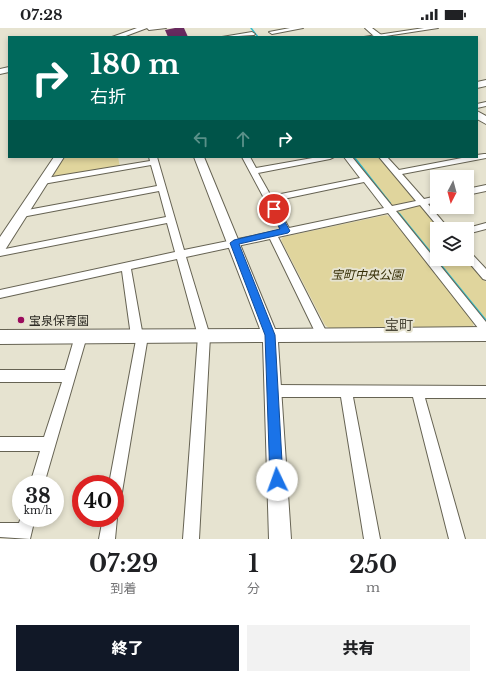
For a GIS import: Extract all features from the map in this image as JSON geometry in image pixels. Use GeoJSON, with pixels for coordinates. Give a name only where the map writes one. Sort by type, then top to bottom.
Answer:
{"type":"FeatureCollection","features":[{"type":"Feature","properties":{"kind":"street"},"geometry":{"type":"LineString","coordinates":[[118,36],[132,30],[164,28]]}},
{"type":"Feature","properties":{"kind":"street"},"geometry":{"type":"LineString","coordinates":[[247,28],[253,35]]}},
{"type":"Feature","properties":{"kind":"street"},"geometry":{"type":"LineString","coordinates":[[271,30],[301,28]]}},
{"type":"Feature","properties":{"kind":"street"},"geometry":{"type":"LineString","coordinates":[[368,28],[379,36],[436,28]]}},
{"type":"Feature","properties":{"kind":"street"},"geometry":{"type":"LineString","coordinates":[[239,36],[253,35]]}},
{"type":"Feature","properties":{"kind":"street"},"geometry":{"type":"LineString","coordinates":[[478,115],[486,121]]}},
{"type":"Feature","properties":{"kind":"street"},"geometry":{"type":"LineString","coordinates":[[397,174],[485,157]]}},
{"type":"Feature","properties":{"kind":"street"},"geometry":{"type":"LineString","coordinates":[[0,247],[58,158]]}},
{"type":"Feature","properties":{"kind":"street"},"geometry":{"type":"LineString","coordinates":[[199,158],[270,335],[280,539]]}},
{"type":"Feature","properties":{"kind":"street"},"geometry":{"type":"LineString","coordinates":[[247,158],[286,231]]}},
{"type":"Feature","properties":{"kind":"street"},"geometry":{"type":"LineString","coordinates":[[254,171],[325,158]]}},
{"type":"Feature","properties":{"kind":"street"},"geometry":{"type":"LineString","coordinates":[[349,158],[486,330]]}},
{"type":"Feature","properties":{"kind":"street"},"geometry":{"type":"LineString","coordinates":[[383,158],[439,222]]}},
{"type":"Feature","properties":{"kind":"street"},"geometry":{"type":"LineString","coordinates":[[43,181],[154,159],[204,336],[191,539]]}},
{"type":"Feature","properties":{"kind":"street"},"geometry":{"type":"LineString","coordinates":[[268,199],[366,179]]}},
{"type":"Feature","properties":{"kind":"street"},"geometry":{"type":"LineString","coordinates":[[22,214],[162,188]]}},
{"type":"Feature","properties":{"kind":"street"},"geometry":{"type":"LineString","coordinates":[[474,191],[486,188]]}},
{"type":"Feature","properties":{"kind":"street"},"geometry":{"type":"LineString","coordinates":[[0,294],[430,200]]}},
{"type":"Feature","properties":{"kind":"street"},"geometry":{"type":"LineString","coordinates":[[0,252],[170,219]]}},
{"type":"Feature","properties":{"kind":"street"},"geometry":{"type":"LineString","coordinates":[[474,229],[486,226]]}},
{"type":"Feature","properties":{"kind":"street"},"geometry":{"type":"LineString","coordinates":[[272,234],[322,335]]}},
{"type":"Feature","properties":{"kind":"street"},"geometry":{"type":"LineString","coordinates":[[474,260],[482,266],[486,276]]}},
{"type":"Feature","properties":{"kind":"street"},"geometry":{"type":"LineString","coordinates":[[118,475],[140,336],[126,266]]}},
{"type":"Feature","properties":{"kind":"street"},"geometry":{"type":"LineString","coordinates":[[0,337],[486,334]]}},
{"type":"Feature","properties":{"kind":"street"},"geometry":{"type":"LineString","coordinates":[[40,475],[80,336]]}},
{"type":"Feature","properties":{"kind":"street"},"geometry":{"type":"LineString","coordinates":[[0,376],[69,376]]}},
{"type":"Feature","properties":{"kind":"street"},"geometry":{"type":"LineString","coordinates":[[272,391],[417,391],[485,394]]}},
{"type":"Feature","properties":{"kind":"street"},"geometry":{"type":"LineString","coordinates":[[346,391],[372,539]]}},
{"type":"Feature","properties":{"kind":"street"},"geometry":{"type":"LineString","coordinates":[[417,391],[457,539]]}},
{"type":"Feature","properties":{"kind":"street"},"geometry":{"type":"LineString","coordinates":[[0,444],[49,444]]}},
{"type":"Feature","properties":{"kind":"street"},"geometry":{"type":"LineString","coordinates":[[107,539],[109,527]]}},
{"type":"Feature","properties":{"kind":"street"},"geometry":{"type":"LineString","coordinates":[[0,530],[24,529]]}},
{"type":"Feature","properties":{"kind":"green space"},"geometry":{"type":"Polygon","coordinates":[[[62,158],[118,158],[120,167],[53,178],[50,176],[62,158]]]}},
{"type":"Feature","properties":{"kind":"green space"},"geometry":{"type":"Polygon","coordinates":[[[354,158],[379,158],[434,222],[430,222],[430,254],[354,158]]]}},
{"type":"Feature","properties":{"kind":"green space","name":"宝町中央公園"},"geometry":{"type":"Polygon","coordinates":[[[386,215],[390,217],[474,321],[473,327],[329,328],[325,325],[281,240],[283,237],[386,215]]]}},
{"type":"Feature","properties":{"kind":"green space"},"geometry":{"type":"Polygon","coordinates":[[[439,266],[472,266],[486,282],[486,325],[439,266]]]}},
{"type":"Feature","properties":{"kind":"building"},"geometry":{"type":"Polygon","coordinates":[[[184,28],[188,36],[168,36],[165,30],[184,28]]]}},
{"type":"Feature","properties":{"kind":"waterway"},"geometry":{"type":"LineString","coordinates":[[251,28],[257,36]]}},
{"type":"Feature","properties":{"kind":"waterway"},"geometry":{"type":"LineString","coordinates":[[355,158],[390,203]]}},
{"type":"Feature","properties":{"kind":"waterway"},"geometry":{"type":"LineString","coordinates":[[399,214],[486,321]]}},
{"type":"Feature","properties":{"kind":"place","name":"宝泉保育園"},"geometry":{"type":"Point","coordinates":[21,320]}},
{"type":"Feature","properties":{"kind":"district","name":"宝町"},"geometry":{"type":"Point","coordinates":[399,325]}},
{"type":"Feature","properties":{"kind":"route"},"geometry":{"type":"LineString","coordinates":[[274,209],[286,231],[234,243],[270,335],[277,480]]}}]}
